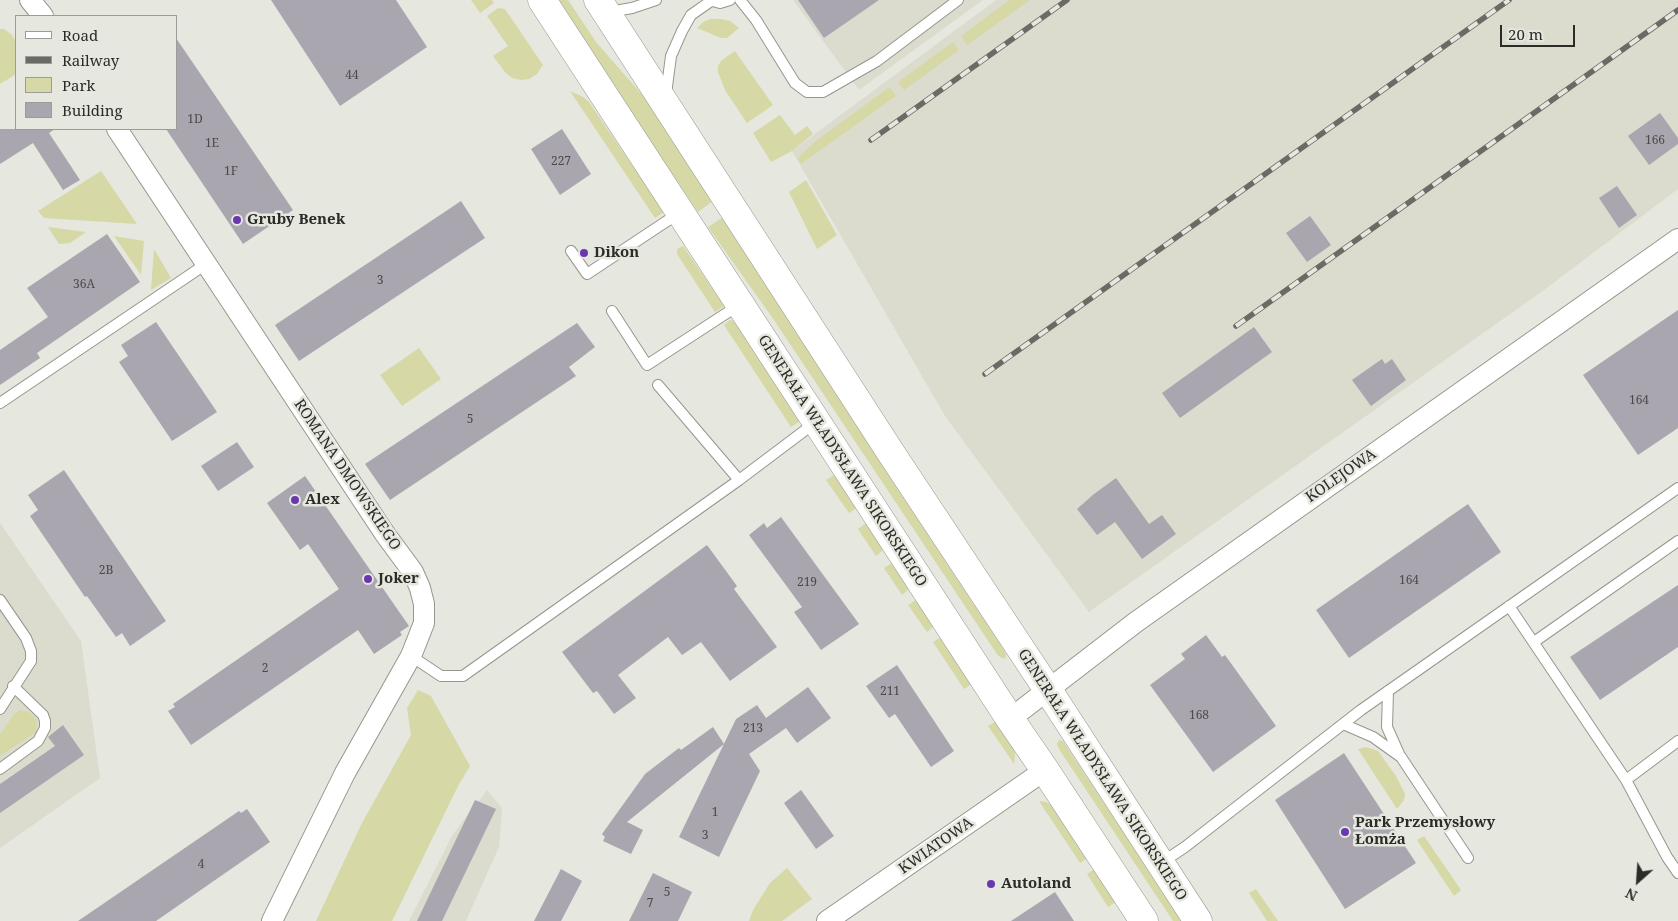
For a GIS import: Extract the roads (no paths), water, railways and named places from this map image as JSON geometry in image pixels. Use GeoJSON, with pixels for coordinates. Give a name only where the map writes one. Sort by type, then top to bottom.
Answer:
{"type":"FeatureCollection","features":[{"type":"Feature","properties":{"kind":"main road","name":"GENERAŁA WŁADYSŁAWA SIKORSKIEGO"},"geometry":{"type":"LineString","coordinates":[[542,0],[1010,720],[1144,921]]}},
{"type":"Feature","properties":{"kind":"main road","name":"GENERAŁA WŁADYSŁAWA SIKORSKIEGO"},"geometry":{"type":"LineString","coordinates":[[602,6],[891,453],[1198,921]]}},
{"type":"Feature","properties":{"kind":"street"},"geometry":{"type":"LineString","coordinates":[[30,0],[42,15]]}},
{"type":"Feature","properties":{"kind":"street","name":"ROMANA DMOWSKIEGO"},"geometry":{"type":"LineString","coordinates":[[118,130],[380,526],[413,572],[424,604],[424,624],[411,656],[345,773],[272,921]]}},
{"type":"Feature","properties":{"kind":"street","name":"KOLEJOWA"},"geometry":{"type":"LineString","coordinates":[[1010,720],[1136,622],[1678,239]]}},
{"type":"Feature","properties":{"kind":"street","name":"KWIATOWA"},"geometry":{"type":"LineString","coordinates":[[828,921],[1045,770]]}},
{"type":"Feature","properties":{"kind":"lane"},"geometry":{"type":"LineString","coordinates":[[602,6],[632,8],[656,0]]}},
{"type":"Feature","properties":{"kind":"lane"},"geometry":{"type":"LineString","coordinates":[[665,103],[671,56],[691,15],[710,1],[720,3],[730,0]]}},
{"type":"Feature","properties":{"kind":"lane"},"geometry":{"type":"LineString","coordinates":[[740,0],[758,24],[795,83],[806,92],[823,92],[877,61],[958,0]]}},
{"type":"Feature","properties":{"kind":"lane"},"geometry":{"type":"LineString","coordinates":[[571,250],[587,274],[680,213]]}},
{"type":"Feature","properties":{"kind":"lane"},"geometry":{"type":"LineString","coordinates":[[0,404],[206,264]]}},
{"type":"Feature","properties":{"kind":"lane"},"geometry":{"type":"LineString","coordinates":[[612,311],[647,365],[740,305]]}},
{"type":"Feature","properties":{"kind":"lane"},"geometry":{"type":"LineString","coordinates":[[658,385],[739,480]]}},
{"type":"Feature","properties":{"kind":"lane"},"geometry":{"type":"LineString","coordinates":[[411,656],[441,676],[463,676],[739,480],[816,422]]}},
{"type":"Feature","properties":{"kind":"lane"},"geometry":{"type":"LineString","coordinates":[[1160,864],[1185,847],[1343,724],[1678,488]]}},
{"type":"Feature","properties":{"kind":"lane"},"geometry":{"type":"LineString","coordinates":[[1534,642],[1678,541]]}},
{"type":"Feature","properties":{"kind":"lane"},"geometry":{"type":"LineString","coordinates":[[0,600],[26,638],[31,651],[31,661],[0,709]]}},
{"type":"Feature","properties":{"kind":"lane"},"geometry":{"type":"LineString","coordinates":[[1509,606],[1626,780],[1666,857],[1678,873]]}},
{"type":"Feature","properties":{"kind":"lane"},"geometry":{"type":"LineString","coordinates":[[0,770],[38,741],[45,728],[45,721],[42,715],[14,686]]}},
{"type":"Feature","properties":{"kind":"lane"},"geometry":{"type":"LineString","coordinates":[[1388,692],[1387,726],[1401,757],[1468,858]]}},
{"type":"Feature","properties":{"kind":"lane"},"geometry":{"type":"LineString","coordinates":[[1343,724],[1373,738],[1401,757]]}},
{"type":"Feature","properties":{"kind":"lane"},"geometry":{"type":"LineString","coordinates":[[1626,780],[1678,741]]}},
{"type":"Feature","properties":{"kind":"railway"},"geometry":{"type":"LineString","coordinates":[[871,140],[1067,0]]}},
{"type":"Feature","properties":{"kind":"railway"},"geometry":{"type":"LineString","coordinates":[[985,374],[1509,0]]}},
{"type":"Feature","properties":{"kind":"railway"},"geometry":{"type":"LineString","coordinates":[[1236,326],[1678,10]]}},
{"type":"Feature","properties":{"kind":"place","name":"Gruby Benek"},"geometry":{"type":"Point","coordinates":[237,220]}},
{"type":"Feature","properties":{"kind":"place","name":"Dikon"},"geometry":{"type":"Point","coordinates":[584,253]}},
{"type":"Feature","properties":{"kind":"place","name":"Alex"},"geometry":{"type":"Point","coordinates":[295,500]}},
{"type":"Feature","properties":{"kind":"place","name":"Joker"},"geometry":{"type":"Point","coordinates":[368,579]}},
{"type":"Feature","properties":{"kind":"place","name":"Park Przemysłowy Łomża"},"geometry":{"type":"Point","coordinates":[1345,832]}},
{"type":"Feature","properties":{"kind":"place","name":"Autoland"},"geometry":{"type":"Point","coordinates":[991,884]}}]}
